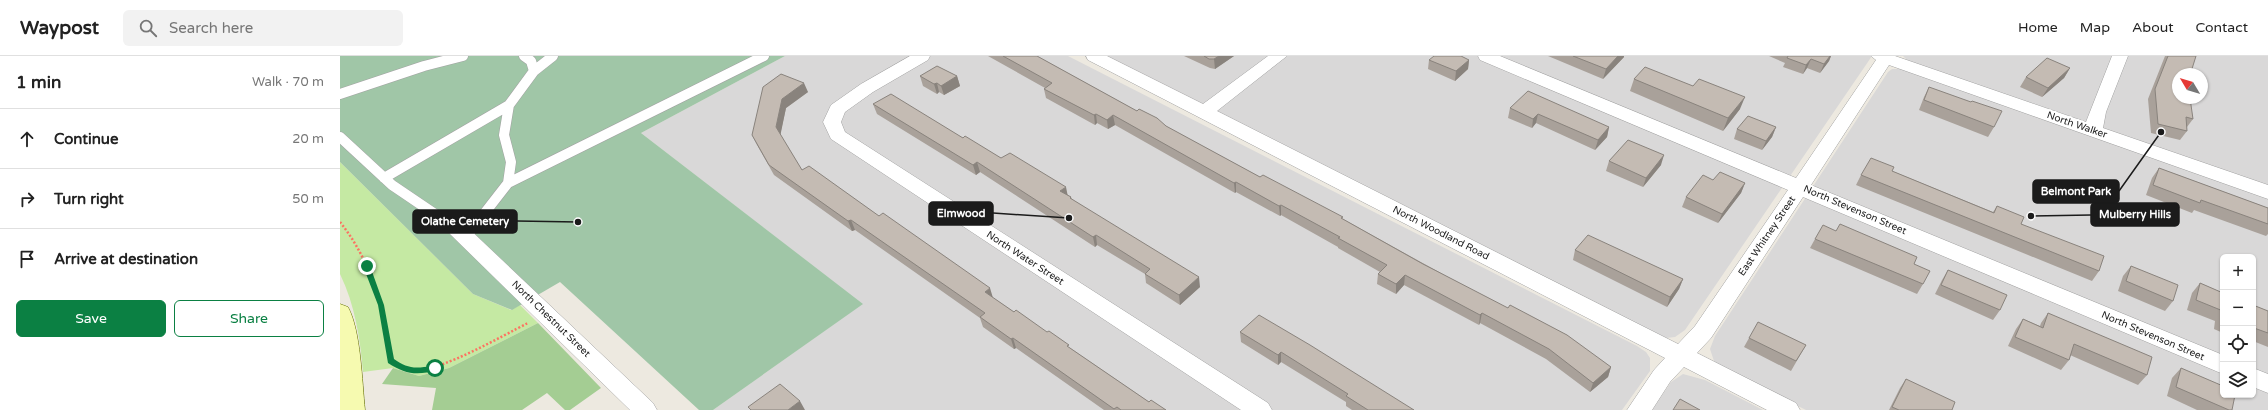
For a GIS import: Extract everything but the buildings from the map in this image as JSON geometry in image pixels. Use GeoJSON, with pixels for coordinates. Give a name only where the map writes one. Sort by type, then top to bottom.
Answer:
{"type":"FeatureCollection","features":[{"type":"Feature","properties":{"kind":"main road"},"geometry":{"type":"LineString","coordinates":[[340,313],[345,338],[352,410]]}},
{"type":"Feature","properties":{"kind":"street","name":"North Water Street"},"geometry":{"type":"LineString","coordinates":[[922,56],[866,88],[837,109],[832,122],[837,135],[1260,410]]}},
{"type":"Feature","properties":{"kind":"street","name":"North Woodland Road"},"geometry":{"type":"LineString","coordinates":[[1094,56],[1788,410]]}},
{"type":"Feature","properties":{"kind":"street"},"geometry":{"type":"LineString","coordinates":[[1204,112],[1279,56]]}},
{"type":"Feature","properties":{"kind":"street","name":"North Stevenson Street"},"geometry":{"type":"LineString","coordinates":[[1486,56],[2220,364]]}},
{"type":"Feature","properties":{"kind":"street"},"geometry":{"type":"LineString","coordinates":[[2093,131],[2097,112],[2120,56]]}},
{"type":"Feature","properties":{"kind":"street","name":"East Whitney Street"},"geometry":{"type":"LineString","coordinates":[[1639,410],[1662,376],[1703,332],[1884,57]]}},
{"type":"Feature","properties":{"kind":"street","name":"North Walker"},"geometry":{"type":"LineString","coordinates":[[1884,57],[2268,192]]}},
{"type":"Feature","properties":{"kind":"street","name":"North Chestnut Street"},"geometry":{"type":"LineString","coordinates":[[462,233],[645,410]]}},
{"type":"Feature","properties":{"kind":"street"},"geometry":{"type":"LineString","coordinates":[[2256,378],[2268,384]]}},
{"type":"Feature","properties":{"kind":"lane"},"geometry":{"type":"LineString","coordinates":[[429,56],[441,56]]}},
{"type":"Feature","properties":{"kind":"lane"},"geometry":{"type":"LineString","coordinates":[[340,94],[404,72],[463,56]]}},
{"type":"Feature","properties":{"kind":"lane"},"geometry":{"type":"LineString","coordinates":[[524,56],[531,61],[534,71]]}},
{"type":"Feature","properties":{"kind":"lane"},"geometry":{"type":"LineString","coordinates":[[384,178],[509,106],[534,71],[552,56]]}},
{"type":"Feature","properties":{"kind":"lane"},"geometry":{"type":"LineString","coordinates":[[340,137],[384,178],[462,233],[508,183],[764,56]]}},
{"type":"Feature","properties":{"kind":"lane"},"geometry":{"type":"LineString","coordinates":[[508,183],[510,162],[504,135],[509,106]]}},
{"type":"Feature","properties":{"kind":"path"},"geometry":{"type":"LineString","coordinates":[[340,222],[348,230],[367,266],[381,305],[391,361],[404,370],[422,371],[441,366],[546,314]]}},
{"type":"Feature","properties":{"kind":"shaded area"},"geometry":{"type":"Polygon","coordinates":[[[785,56],[1068,56],[1637,346],[1646,352],[1650,358],[1650,371],[1622,410],[713,410],[862,304],[641,133],[785,56]]]}},
{"type":"Feature","properties":{"kind":"shaded area"},"geometry":{"type":"Polygon","coordinates":[[[1106,56],[1872,56],[1685,330],[1675,337],[1666,338],[1106,56]]]}},
{"type":"Feature","properties":{"kind":"shaded area"},"geometry":{"type":"Polygon","coordinates":[[[1903,56],[2268,56],[2268,410],[1806,410],[1722,368],[1714,361],[1710,349],[1715,336],[1888,72],[1892,69],[1901,69],[1909,62],[1903,56]]]}},
{"type":"Feature","properties":{"kind":"shaded area"},"geometry":{"type":"Polygon","coordinates":[[[1683,374],[1705,380],[1763,410],[1652,410],[1671,382],[1683,374]]]}},
{"type":"Feature","properties":{"kind":"green space"},"geometry":{"type":"Polygon","coordinates":[[[340,56],[785,56],[641,133],[863,304],[713,410],[699,410],[560,282],[512,310],[473,294],[340,162],[340,56]]]}},
{"type":"Feature","properties":{"kind":"green space"},"geometry":{"type":"Polygon","coordinates":[[[340,162],[473,294],[511,310],[520,305],[538,323],[449,368],[419,376],[393,368],[363,372],[356,322],[350,298],[340,274],[340,162]]]}},
{"type":"Feature","properties":{"kind":"green space"},"geometry":{"type":"Polygon","coordinates":[[[538,323],[601,388],[570,410],[565,410],[547,393],[522,410],[432,410],[436,388],[382,384],[393,368],[419,376],[449,368],[538,323]]]}},
{"type":"Feature","properties":{"kind":"place","name":"Belmont Park"},"geometry":{"type":"Point","coordinates":[2161,132]}},
{"type":"Feature","properties":{"kind":"place","name":"Mulberry Hills"},"geometry":{"type":"Point","coordinates":[2031,216]}},
{"type":"Feature","properties":{"kind":"place","name":"Elmwood"},"geometry":{"type":"Point","coordinates":[1069,218]}},
{"type":"Feature","properties":{"kind":"place","name":"Olathe Cemetery"},"geometry":{"type":"Point","coordinates":[578,222]}},
{"type":"Feature","properties":{"kind":"route"},"geometry":{"type":"LineString","coordinates":[[367,266],[381,305],[391,361],[404,370],[422,371],[435,368]]}}]}
